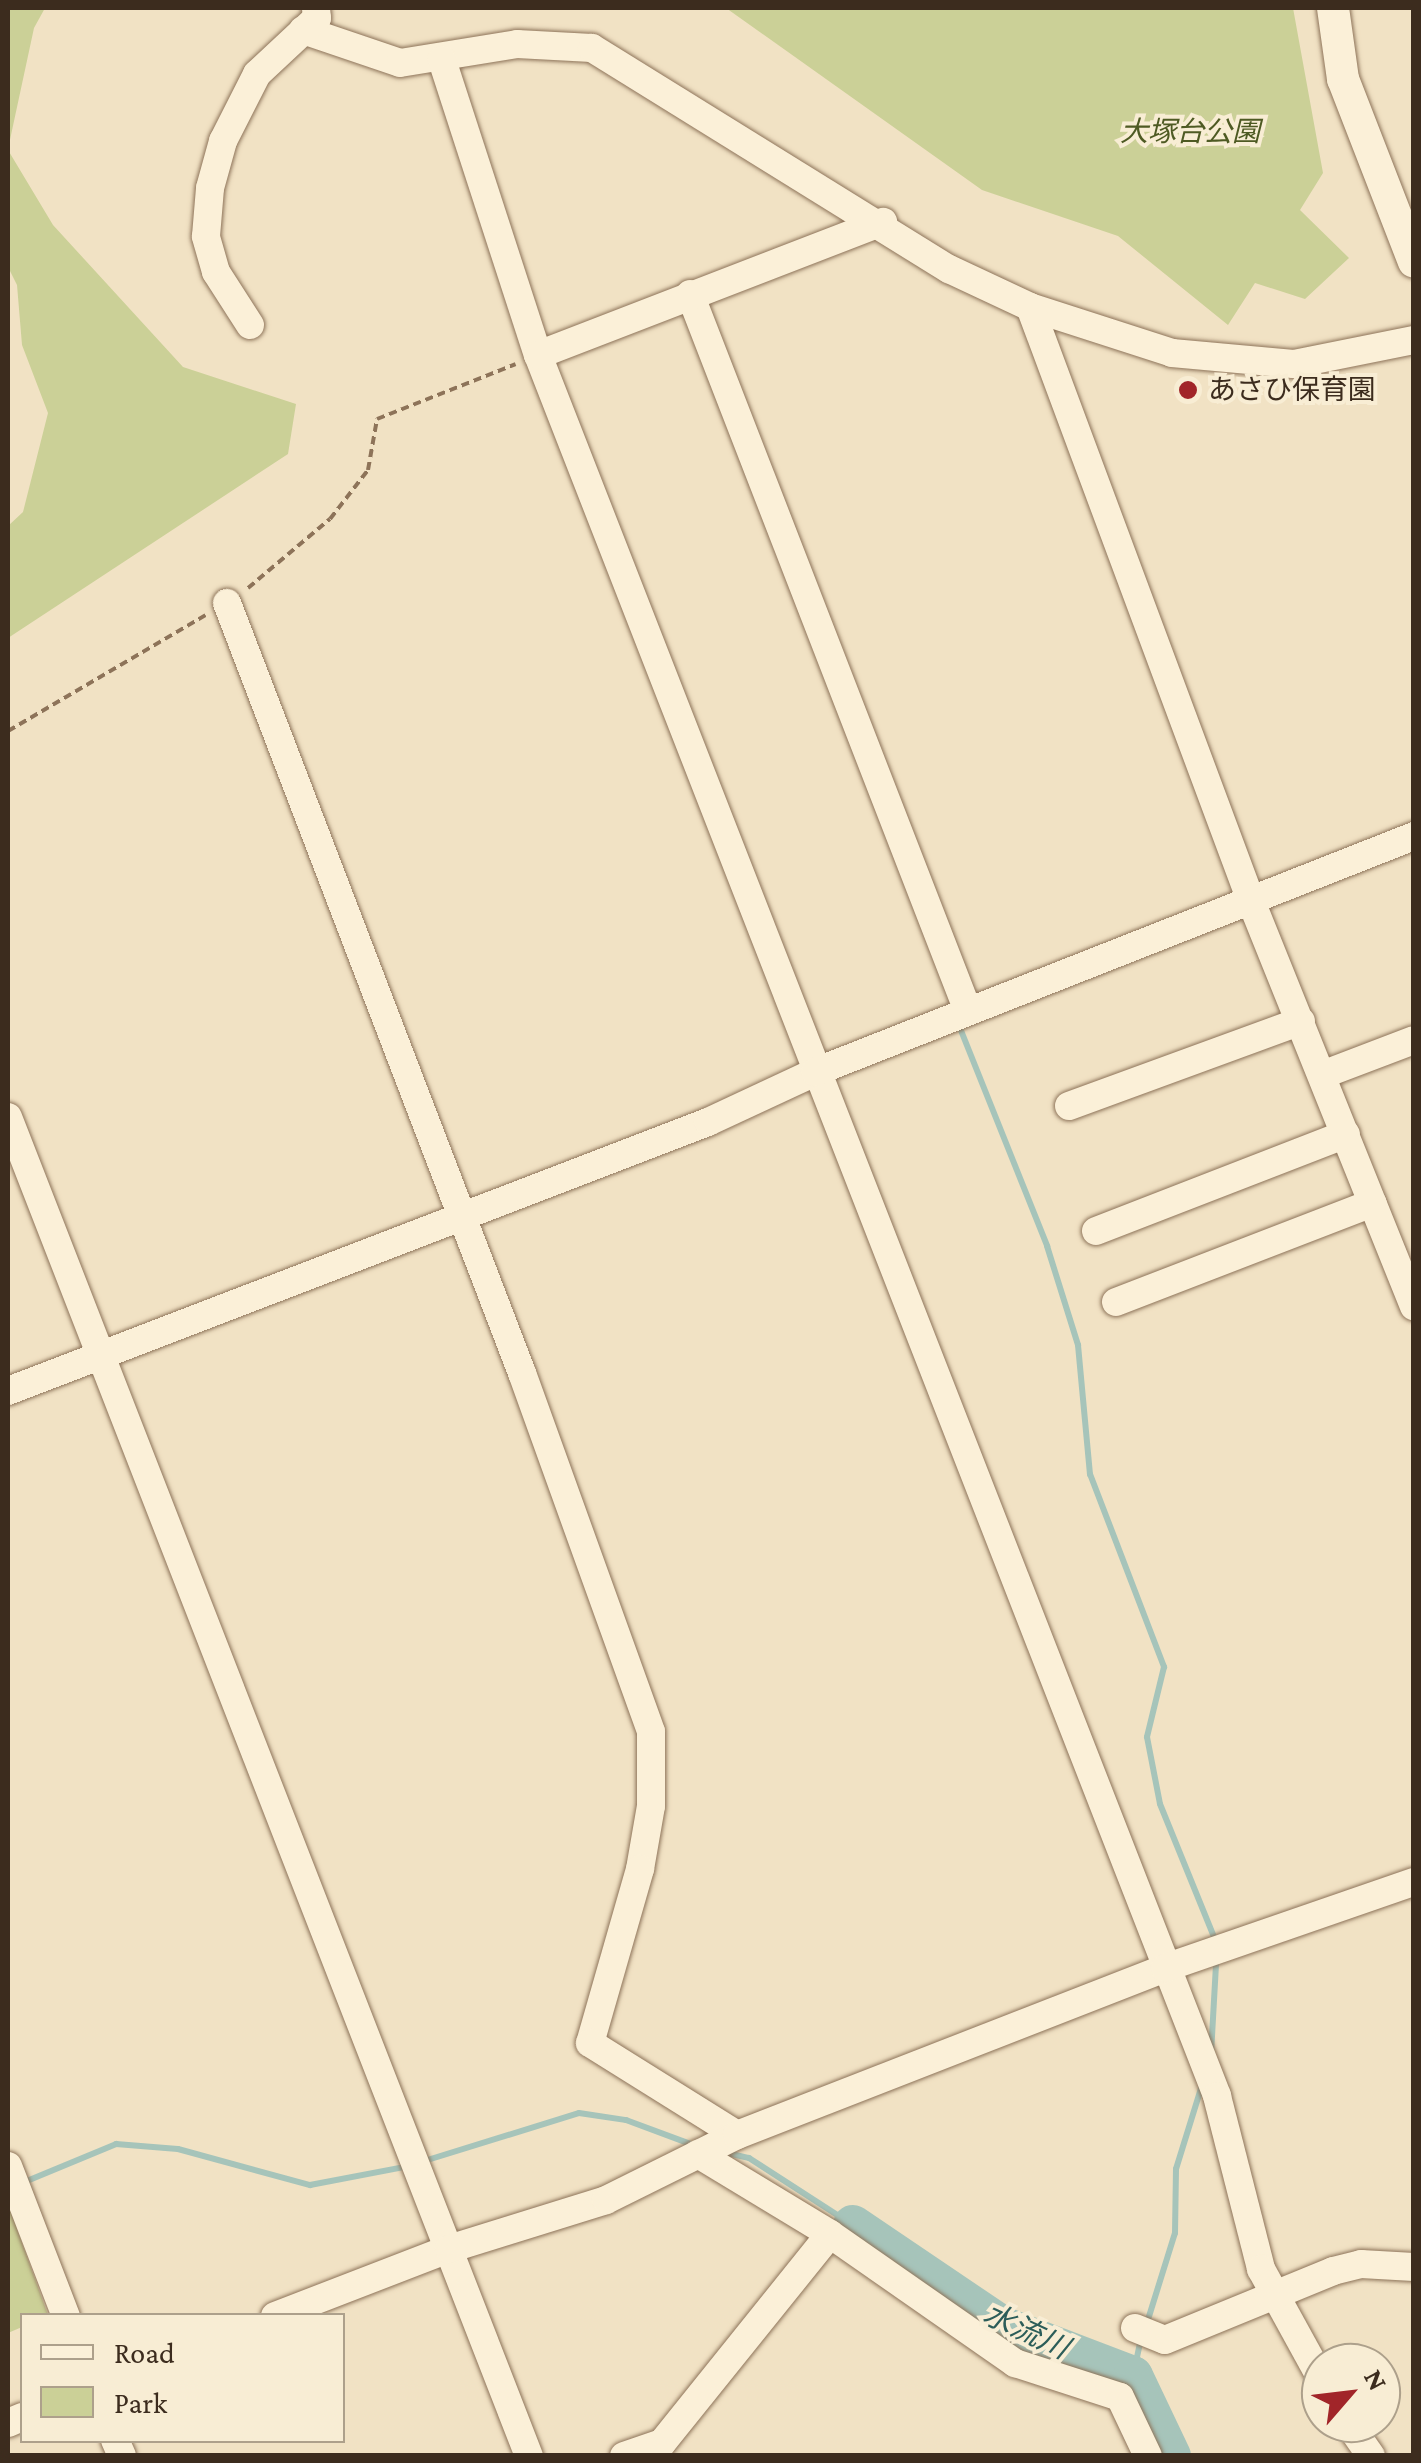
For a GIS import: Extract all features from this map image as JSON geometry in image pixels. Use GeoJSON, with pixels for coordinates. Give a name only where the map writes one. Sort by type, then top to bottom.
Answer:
{"type":"FeatureCollection","features":[{"type":"Feature","properties":{"kind":"street"},"geometry":{"type":"LineString","coordinates":[[1332,8],[1343,78],[1406,223],[1414,262]]}},
{"type":"Feature","properties":{"kind":"street"},"geometry":{"type":"LineString","coordinates":[[250,325],[216,272],[206,236],[210,188],[223,141],[257,74],[310,19],[400,63],[442,60],[517,44],[592,48],[811,186],[883,222],[949,269],[1030,307],[1172,353],[1224,362],[1320,362],[1414,340]]}},
{"type":"Feature","properties":{"kind":"street"},"geometry":{"type":"LineString","coordinates":[[442,60],[538,355],[1217,2096],[1274,2298],[1301,2344]]}},
{"type":"Feature","properties":{"kind":"street"},"geometry":{"type":"LineString","coordinates":[[538,355],[883,222]]}},
{"type":"Feature","properties":{"kind":"street"},"geometry":{"type":"LineString","coordinates":[[690,294],[968,1011]]}},
{"type":"Feature","properties":{"kind":"street"},"geometry":{"type":"LineString","coordinates":[[1030,307],[1251,901],[1414,1306]]}},
{"type":"Feature","properties":{"kind":"street"},"geometry":{"type":"LineString","coordinates":[[227,603],[462,1215],[650,1732],[651,1806],[640,1868],[590,2042],[737,2135]]}},
{"type":"Feature","properties":{"kind":"street"},"geometry":{"type":"LineString","coordinates":[[8,1390],[708,1122],[815,1072],[1414,836]]}},
{"type":"Feature","properties":{"kind":"street"},"geometry":{"type":"LineString","coordinates":[[1069,1106],[1301,1021]]}},
{"type":"Feature","properties":{"kind":"street"},"geometry":{"type":"LineString","coordinates":[[1322,1075],[1414,1040]]}},
{"type":"Feature","properties":{"kind":"street"},"geometry":{"type":"LineString","coordinates":[[8,1118],[98,1358],[529,2456]]}},
{"type":"Feature","properties":{"kind":"street"},"geometry":{"type":"LineString","coordinates":[[1096,1231],[1346,1134]]}},
{"type":"Feature","properties":{"kind":"street"},"geometry":{"type":"LineString","coordinates":[[1116,1302],[1373,1202]]}},
{"type":"Feature","properties":{"kind":"street"},"geometry":{"type":"LineString","coordinates":[[284,2313],[449,2249],[606,2200],[737,2135],[1165,1968],[1414,1882]]}},
{"type":"Feature","properties":{"kind":"street"},"geometry":{"type":"LineString","coordinates":[[698,2154],[830,2234],[1016,2363],[1120,2396],[1148,2456]]}},
{"type":"Feature","properties":{"kind":"street"},"geometry":{"type":"LineString","coordinates":[[12,2178],[65,2313]]}},
{"type":"Feature","properties":{"kind":"street"},"geometry":{"type":"LineString","coordinates":[[624,2456],[662,2442],[830,2234]]}},
{"type":"Feature","properties":{"kind":"street"},"geometry":{"type":"LineString","coordinates":[[1135,2328],[1165,2340],[1361,2264],[1414,2268]]}},
{"type":"Feature","properties":{"kind":"path"},"geometry":{"type":"LineString","coordinates":[[8,730],[227,603],[330,519],[368,470],[377,419],[538,355]]}},
{"type":"Feature","properties":{"kind":"green space"},"geometry":{"type":"Polygon","coordinates":[[[8,8],[45,8],[34,28],[8,149],[8,8]]]}},
{"type":"Feature","properties":{"kind":"green space","name":"大塚台公園"},"geometry":{"type":"Polygon","coordinates":[[[726,8],[1293,8],[1323,173],[1300,210],[1349,258],[1305,299],[1255,283],[1228,325],[1118,236],[982,190],[726,8]]]}},
{"type":"Feature","properties":{"kind":"green space"},"geometry":{"type":"Polygon","coordinates":[[[8,150],[53,225],[183,367],[296,404],[288,454],[8,638],[8,526],[23,512],[48,413],[22,345],[17,285],[8,267],[8,150]]]}},
{"type":"Feature","properties":{"kind":"green space"},"geometry":{"type":"Polygon","coordinates":[[[9,2207],[47,2313],[20,2313],[20,2328],[8,2333],[9,2207]]]}},
{"type":"Feature","properties":{"kind":"waterway"},"geometry":{"type":"LineString","coordinates":[[960,1028],[1047,1246],[1078,1345],[1090,1474],[1164,1667],[1147,1737],[1160,1804],[1214,1937]]}},
{"type":"Feature","properties":{"kind":"waterway"},"geometry":{"type":"LineString","coordinates":[[1211,2054],[1216,1965]]}},
{"type":"Feature","properties":{"kind":"waterway"},"geometry":{"type":"LineString","coordinates":[[1146,2326],[1175,2233],[1176,2169],[1203,2082]]}},
{"type":"Feature","properties":{"kind":"waterway"},"geometry":{"type":"LineString","coordinates":[[421,2162],[579,2113],[626,2120],[696,2146]]}},
{"type":"Feature","properties":{"kind":"waterway"},"geometry":{"type":"LineString","coordinates":[[22,2183],[116,2144],[178,2149],[310,2185],[410,2166]]}},
{"type":"Feature","properties":{"kind":"waterway"},"geometry":{"type":"LineString","coordinates":[[723,2152],[749,2158],[853,2225]]}},
{"type":"Feature","properties":{"kind":"waterway","name":"水流川"},"geometry":{"type":"LineString","coordinates":[[853,2225],[1002,2326],[1133,2376],[1171,2456]]}},
{"type":"Feature","properties":{"kind":"waterway"},"geometry":{"type":"LineString","coordinates":[[1133,2376],[1141,2337]]}},
{"type":"Feature","properties":{"kind":"place","name":"あさひ保育園"},"geometry":{"type":"Point","coordinates":[1188,390]}}]}
